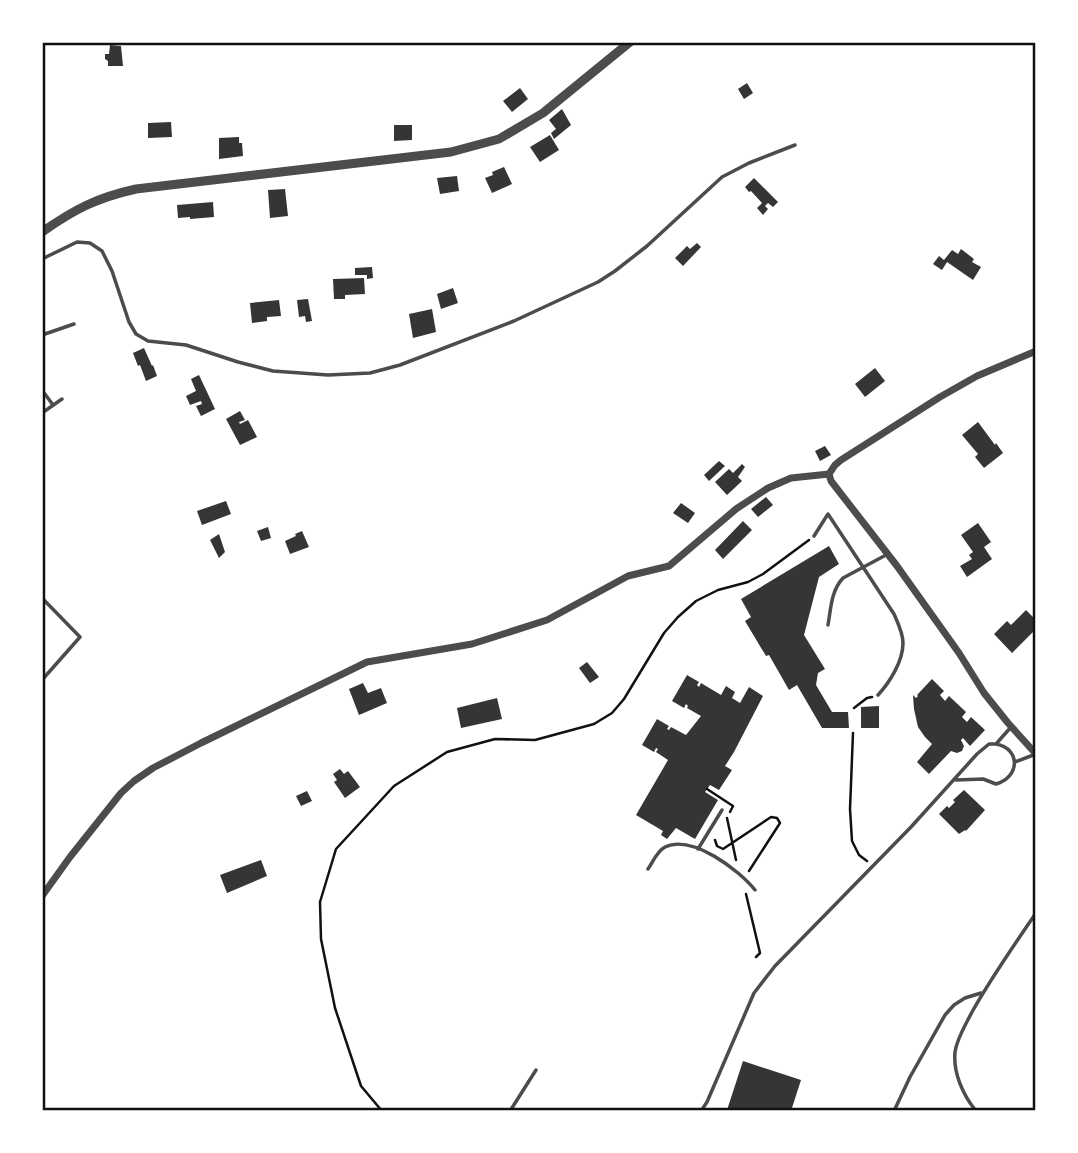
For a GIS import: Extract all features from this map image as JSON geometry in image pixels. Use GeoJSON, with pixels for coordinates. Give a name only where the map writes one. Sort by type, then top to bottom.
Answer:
{"type":"FeatureCollection","features":[{"type":"Feature","properties":{"kind":"street"},"geometry":{"type":"LineString","coordinates":[[42,232],[87,204],[111,194],[451,152],[499,139],[543,113],[630,42]]}},
{"type":"Feature","properties":{"kind":"street"},"geometry":{"type":"LineString","coordinates":[[1036,351],[977,376],[940,397],[841,460],[829,474],[831,481],[888,554],[959,653],[984,693],[1036,754]]}},
{"type":"Feature","properties":{"kind":"street"},"geometry":{"type":"LineString","coordinates":[[42,895],[121,793],[134,781],[165,762],[367,662],[472,644],[547,620],[628,576],[670,566],[736,509],[768,488],[791,478],[829,474]]}},
{"type":"Feature","properties":{"kind":"lane"},"geometry":{"type":"LineString","coordinates":[[42,259],[77,242],[90,243],[102,251],[112,271],[129,322],[136,334],[148,341],[186,345],[248,365],[287,373],[370,373],[400,366],[514,321],[598,282],[647,246],[722,177],[795,145]]}},
{"type":"Feature","properties":{"kind":"lane"},"geometry":{"type":"LineString","coordinates":[[42,335],[74,324]]}},
{"type":"Feature","properties":{"kind":"lane"},"geometry":{"type":"LineString","coordinates":[[42,390],[53,405]]}},
{"type":"Feature","properties":{"kind":"lane"},"geometry":{"type":"LineString","coordinates":[[42,413],[62,399]]}},
{"type":"Feature","properties":{"kind":"lane"},"geometry":{"type":"LineString","coordinates":[[814,536],[828,514],[894,614],[901,631],[903,643],[897,667],[878,695]]}},
{"type":"Feature","properties":{"kind":"lane"},"geometry":{"type":"LineString","coordinates":[[828,625],[838,583],[888,554]]}},
{"type":"Feature","properties":{"kind":"lane"},"geometry":{"type":"LineString","coordinates":[[42,598],[80,637],[42,680]]}},
{"type":"Feature","properties":{"kind":"lane"},"geometry":{"type":"LineString","coordinates":[[996,744],[1011,727]]}},
{"type":"Feature","properties":{"kind":"lane"},"geometry":{"type":"LineString","coordinates":[[703,1111],[758,986],[775,966],[985,747],[989,744],[1005,746],[1013,756],[1015,762],[1003,782],[996,784],[971,778],[954,780]]}},
{"type":"Feature","properties":{"kind":"lane"},"geometry":{"type":"LineString","coordinates":[[1015,762],[1036,754]]}},
{"type":"Feature","properties":{"kind":"lane"},"geometry":{"type":"LineString","coordinates":[[698,849],[722,810]]}},
{"type":"Feature","properties":{"kind":"lane"},"geometry":{"type":"LineString","coordinates":[[648,869],[659,851],[666,846],[680,845],[711,854],[732,867],[755,890]]}},
{"type":"Feature","properties":{"kind":"lane"},"geometry":{"type":"LineString","coordinates":[[976,1111],[956,1074],[955,1050],[963,1029],[984,992],[1036,913]]}},
{"type":"Feature","properties":{"kind":"lane"},"geometry":{"type":"LineString","coordinates":[[894,1111],[945,1015],[965,998],[984,992]]}},
{"type":"Feature","properties":{"kind":"lane"},"geometry":{"type":"LineString","coordinates":[[510,1111],[536,1070]]}},
{"type":"Feature","properties":{"kind":"path"},"geometry":{"type":"LineString","coordinates":[[382,1111],[361,1086],[335,1008],[321,939],[320,902],[336,849],[394,786],[447,752],[495,739],[536,740],[594,723],[612,713],[624,699],[664,634],[696,601],[718,590],[748,582],[764,574],[814,536]]}},
{"type":"Feature","properties":{"kind":"path"},"geometry":{"type":"LineString","coordinates":[[854,708],[867,698],[878,695]]}},
{"type":"Feature","properties":{"kind":"path"},"geometry":{"type":"LineString","coordinates":[[853,733],[850,809],[852,841],[859,855],[866,861],[878,861]]}},
{"type":"Feature","properties":{"kind":"path"},"geometry":{"type":"LineString","coordinates":[[707,789],[733,806],[725,823]]}},
{"type":"Feature","properties":{"kind":"path"},"geometry":{"type":"LineString","coordinates":[[715,839],[717,846],[723,849],[771,817],[777,818],[780,823],[745,879],[744,885],[760,953],[756,957]]}},
{"type":"Feature","properties":{"kind":"path"},"geometry":{"type":"LineString","coordinates":[[727,818],[736,860],[749,869]]}},
{"type":"Feature","properties":{"kind":"building"},"geometry":{"type":"Polygon","coordinates":[[[110,45],[121,46],[123,66],[108,66],[105,54],[109,54],[110,45]]]}},
{"type":"Feature","properties":{"kind":"building"},"geometry":{"type":"Polygon","coordinates":[[[747,83],[753,93],[744,99],[738,89],[747,83]]]}},
{"type":"Feature","properties":{"kind":"building"},"geometry":{"type":"Polygon","coordinates":[[[520,88],[528,99],[512,112],[503,101],[520,88]]]}},
{"type":"Feature","properties":{"kind":"building"},"geometry":{"type":"Polygon","coordinates":[[[562,109],[571,125],[554,139],[551,133],[556,129],[549,120],[562,109]]]}},
{"type":"Feature","properties":{"kind":"building"},"geometry":{"type":"Polygon","coordinates":[[[171,122],[172,137],[148,138],[148,123],[171,122]]]}},
{"type":"Feature","properties":{"kind":"building"},"geometry":{"type":"Polygon","coordinates":[[[394,125],[412,125],[412,140],[394,141],[394,125]]]}},
{"type":"Feature","properties":{"kind":"building"},"geometry":{"type":"Polygon","coordinates":[[[550,135],[559,150],[540,162],[530,147],[550,135]]]}},
{"type":"Feature","properties":{"kind":"building"},"geometry":{"type":"Polygon","coordinates":[[[239,137],[243,156],[219,159],[219,138],[239,137]]]}},
{"type":"Feature","properties":{"kind":"building"},"geometry":{"type":"Polygon","coordinates":[[[504,167],[512,184],[492,193],[485,178],[504,167]]]}},
{"type":"Feature","properties":{"kind":"building"},"geometry":{"type":"Polygon","coordinates":[[[457,176],[459,191],[440,194],[437,178],[457,176]]]}},
{"type":"Feature","properties":{"kind":"building"},"geometry":{"type":"Polygon","coordinates":[[[754,178],[778,202],[773,207],[768,203],[765,206],[768,209],[763,215],[757,208],[762,203],[745,187],[754,178]]]}},
{"type":"Feature","properties":{"kind":"building"},"geometry":{"type":"Polygon","coordinates":[[[285,189],[288,216],[270,218],[268,190],[285,189]]]}},
{"type":"Feature","properties":{"kind":"building"},"geometry":{"type":"Polygon","coordinates":[[[213,202],[214,217],[178,218],[177,205],[213,202]]]}},
{"type":"Feature","properties":{"kind":"building"},"geometry":{"type":"Polygon","coordinates":[[[697,243],[701,247],[683,266],[675,258],[687,246],[690,249],[697,243]]]}},
{"type":"Feature","properties":{"kind":"building"},"geometry":{"type":"Polygon","coordinates":[[[961,249],[974,259],[972,262],[981,267],[973,280],[947,262],[942,270],[933,264],[939,256],[944,260],[952,250],[958,254],[961,249]]]}},
{"type":"Feature","properties":{"kind":"building"},"geometry":{"type":"Polygon","coordinates":[[[372,267],[373,278],[355,275],[355,268],[372,267]]]}},
{"type":"Feature","properties":{"kind":"building"},"geometry":{"type":"Polygon","coordinates":[[[364,278],[365,294],[345,295],[345,299],[334,299],[333,279],[364,278]]]}},
{"type":"Feature","properties":{"kind":"building"},"geometry":{"type":"Polygon","coordinates":[[[453,288],[458,303],[441,309],[437,294],[453,288]]]}},
{"type":"Feature","properties":{"kind":"building"},"geometry":{"type":"Polygon","coordinates":[[[308,299],[312,321],[306,322],[305,316],[299,317],[297,300],[308,299]]]}},
{"type":"Feature","properties":{"kind":"building"},"geometry":{"type":"Polygon","coordinates":[[[279,300],[281,316],[267,317],[267,321],[252,323],[250,303],[279,300]]]}},
{"type":"Feature","properties":{"kind":"building"},"geometry":{"type":"Polygon","coordinates":[[[432,309],[436,332],[413,338],[409,314],[432,309]]]}},
{"type":"Feature","properties":{"kind":"building"},"geometry":{"type":"Polygon","coordinates":[[[144,348],[157,376],[146,381],[133,353],[144,348]]]}},
{"type":"Feature","properties":{"kind":"building"},"geometry":{"type":"Polygon","coordinates":[[[875,368],[885,381],[865,397],[855,384],[875,368]]]}},
{"type":"Feature","properties":{"kind":"building"},"geometry":{"type":"Polygon","coordinates":[[[199,375],[215,409],[201,416],[196,406],[202,404],[201,401],[190,405],[186,396],[196,391],[191,379],[199,375]]]}},
{"type":"Feature","properties":{"kind":"building"},"geometry":{"type":"Polygon","coordinates":[[[240,411],[245,420],[239,422],[240,424],[248,420],[257,437],[240,445],[226,419],[240,411]]]}},
{"type":"Feature","properties":{"kind":"building"},"geometry":{"type":"Polygon","coordinates":[[[978,422],[1003,453],[984,468],[975,457],[978,454],[962,435],[978,422]]]}},
{"type":"Feature","properties":{"kind":"building"},"geometry":{"type":"Polygon","coordinates":[[[825,446],[831,455],[820,461],[815,451],[825,446]]]}},
{"type":"Feature","properties":{"kind":"building"},"geometry":{"type":"Polygon","coordinates":[[[719,461],[725,466],[709,481],[704,475],[719,461]]]}},
{"type":"Feature","properties":{"kind":"building"},"geometry":{"type":"Polygon","coordinates":[[[742,464],[745,467],[738,477],[742,481],[727,495],[715,482],[729,469],[733,473],[742,464]]]}},
{"type":"Feature","properties":{"kind":"building"},"geometry":{"type":"Polygon","coordinates":[[[766,497],[773,505],[758,517],[751,509],[766,497]]]}},
{"type":"Feature","properties":{"kind":"building"},"geometry":{"type":"Polygon","coordinates":[[[226,501],[231,514],[202,525],[197,511],[226,501]]]}},
{"type":"Feature","properties":{"kind":"building"},"geometry":{"type":"Polygon","coordinates":[[[681,503],[695,513],[688,523],[673,513],[681,503]]]}},
{"type":"Feature","properties":{"kind":"building"},"geometry":{"type":"Polygon","coordinates":[[[743,521],[752,530],[723,559],[715,550],[743,521]]]}},
{"type":"Feature","properties":{"kind":"building"},"geometry":{"type":"Polygon","coordinates":[[[978,523],[991,542],[984,547],[992,559],[967,577],[960,566],[972,559],[969,555],[973,552],[961,535],[978,523]]]}},
{"type":"Feature","properties":{"kind":"building"},"geometry":{"type":"Polygon","coordinates":[[[268,527],[271,538],[261,541],[257,531],[268,527]]]}},
{"type":"Feature","properties":{"kind":"building"},"geometry":{"type":"Polygon","coordinates":[[[302,531],[309,547],[290,554],[285,541],[302,531]]]}},
{"type":"Feature","properties":{"kind":"building"},"geometry":{"type":"Polygon","coordinates":[[[219,534],[225,552],[219,558],[210,540],[219,534]]]}},
{"type":"Feature","properties":{"kind":"building"},"geometry":{"type":"Polygon","coordinates":[[[829,546],[839,564],[819,577],[804,635],[825,669],[818,673],[816,685],[832,712],[848,712],[849,728],[822,728],[797,685],[789,690],[745,621],[751,617],[741,599],[829,546]]]}},
{"type":"Feature","properties":{"kind":"building"},"geometry":{"type":"Polygon","coordinates":[[[1026,610],[1036,620],[1036,629],[1012,653],[994,634],[1007,621],[1011,625],[1026,610]]]}},
{"type":"Feature","properties":{"kind":"building"},"geometry":{"type":"Polygon","coordinates":[[[587,662],[599,677],[590,683],[579,668],[587,662]]]}},
{"type":"Feature","properties":{"kind":"building"},"geometry":{"type":"Polygon","coordinates":[[[687,675],[699,682],[699,687],[701,683],[721,695],[726,686],[735,692],[732,698],[740,703],[749,687],[763,696],[725,766],[732,770],[719,790],[710,785],[705,792],[718,800],[695,839],[676,828],[667,839],[661,835],[663,831],[636,815],[668,760],[656,752],[658,749],[654,752],[642,745],[657,719],[669,726],[667,729],[671,727],[686,735],[701,716],[687,708],[686,704],[684,708],[672,701],[687,675]]]}},
{"type":"Feature","properties":{"kind":"building"},"geometry":{"type":"Polygon","coordinates":[[[932,679],[944,691],[940,695],[945,701],[949,696],[966,712],[962,717],[967,722],[971,717],[985,730],[970,746],[963,738],[962,751],[951,751],[929,774],[917,762],[932,744],[918,727],[913,695],[916,698],[932,679]]]}},
{"type":"Feature","properties":{"kind":"building"},"geometry":{"type":"Polygon","coordinates":[[[363,683],[368,693],[381,688],[387,703],[359,715],[349,689],[363,683]]]}},
{"type":"Feature","properties":{"kind":"building"},"geometry":{"type":"Polygon","coordinates":[[[497,698],[502,719],[461,728],[457,708],[497,698]]]}},
{"type":"Feature","properties":{"kind":"building"},"geometry":{"type":"Polygon","coordinates":[[[879,706],[879,728],[861,728],[861,707],[879,706]]]}},
{"type":"Feature","properties":{"kind":"building"},"geometry":{"type":"Polygon","coordinates":[[[340,769],[344,774],[348,771],[360,787],[345,798],[334,782],[337,780],[333,774],[340,769]]]}},
{"type":"Feature","properties":{"kind":"building"},"geometry":{"type":"Polygon","coordinates":[[[964,790],[985,810],[966,831],[959,834],[939,814],[947,806],[949,808],[964,790]]]}},
{"type":"Feature","properties":{"kind":"building"},"geometry":{"type":"Polygon","coordinates":[[[307,791],[312,801],[301,806],[296,796],[307,791]]]}},
{"type":"Feature","properties":{"kind":"building"},"geometry":{"type":"Polygon","coordinates":[[[261,860],[267,876],[227,893],[220,875],[261,860]]]}},
{"type":"Feature","properties":{"kind":"building"},"geometry":{"type":"Polygon","coordinates":[[[743,1061],[801,1080],[791,1111],[727,1110],[743,1061]]]}}]}
